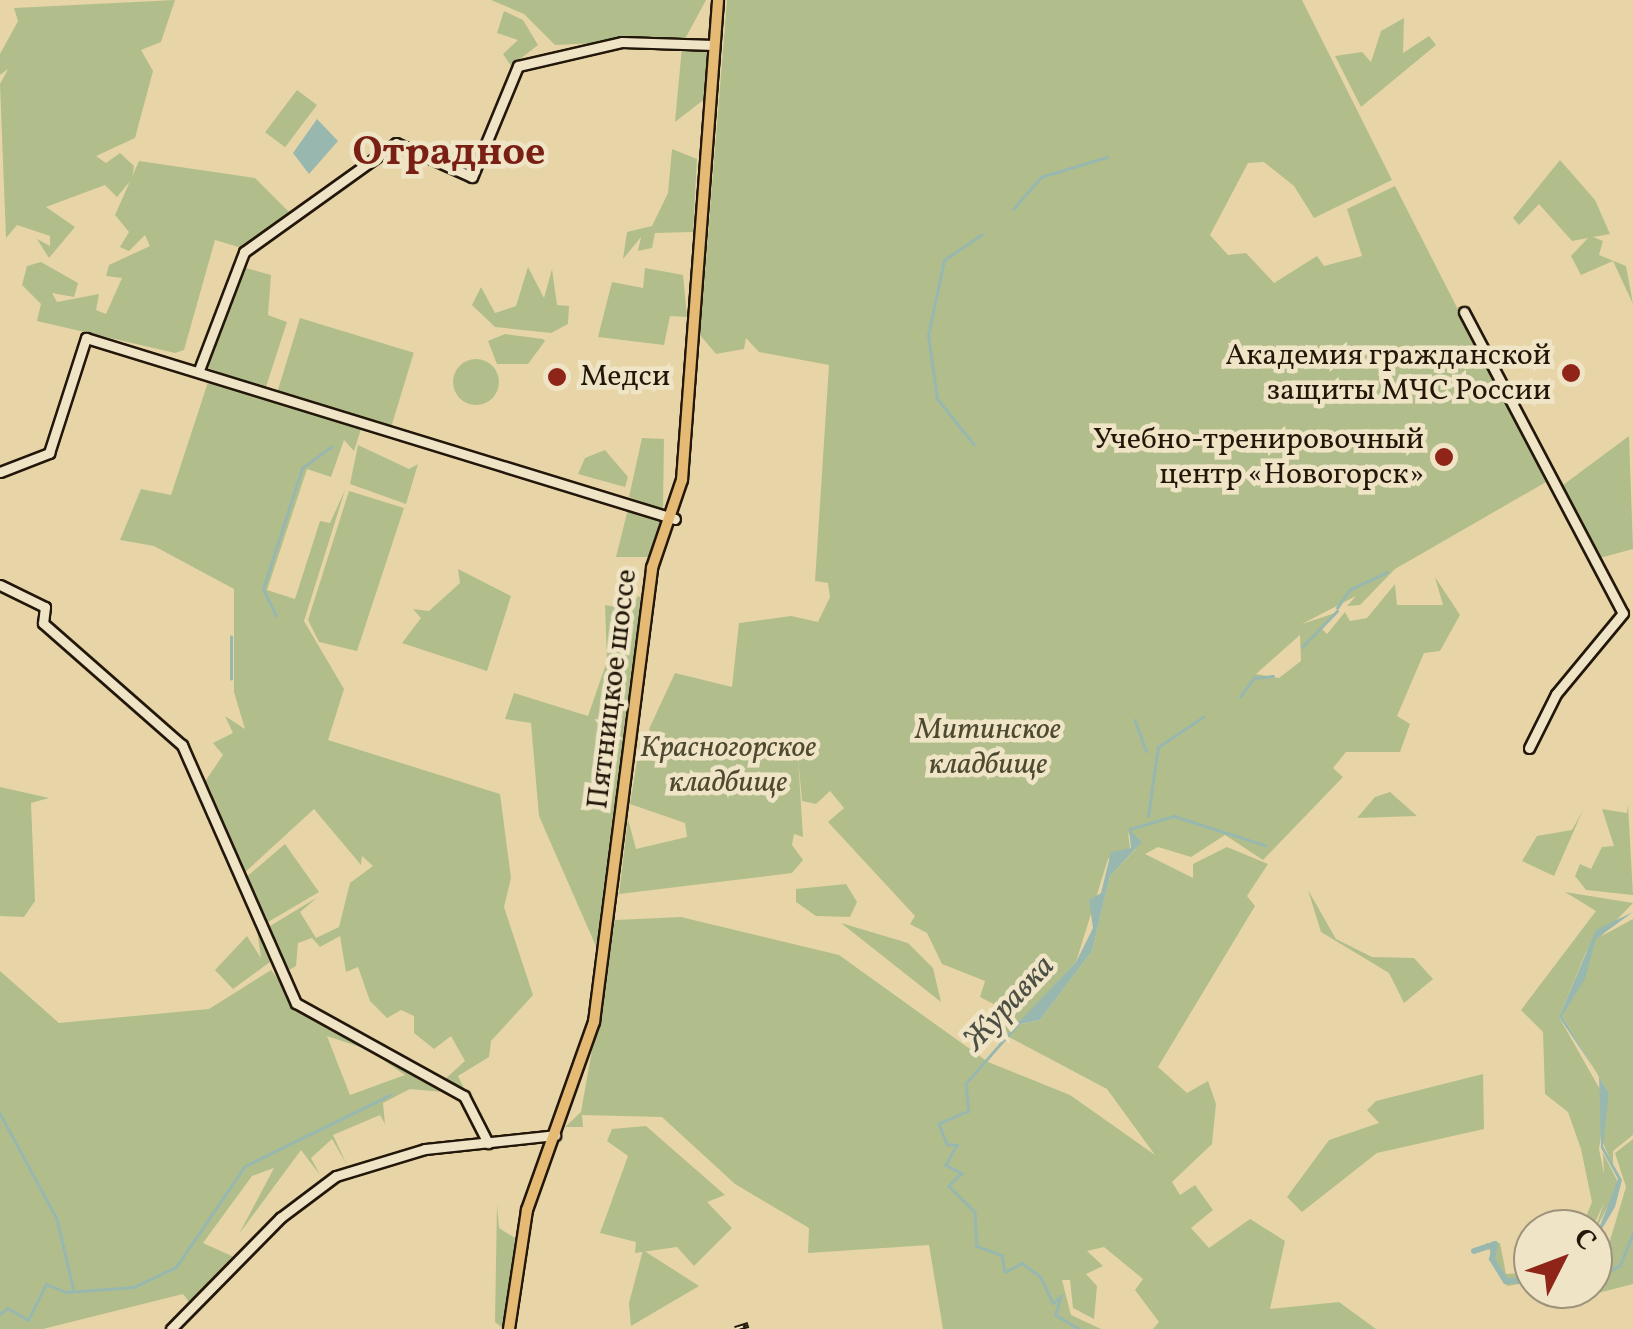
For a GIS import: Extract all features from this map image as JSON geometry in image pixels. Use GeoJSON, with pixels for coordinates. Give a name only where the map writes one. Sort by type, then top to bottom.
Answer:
{"type":"FeatureCollection","features":[{"type":"Feature","properties":{"kind":"main road","name":"Пятницкое шоссе"},"geometry":{"type":"LineString","coordinates":[[512,1329],[522,1251],[552,1139],[596,1012],[652,568],[673,518],[682,480],[718,0]]}},
{"type":"Feature","properties":{"kind":"main road","name":"Пятницкое шоссе"},"geometry":{"type":"LineString","coordinates":[[512,1329],[516,1253],[542,1160],[552,1139]]}},
{"type":"Feature","properties":{"kind":"street"},"geometry":{"type":"LineString","coordinates":[[199,370],[244,252],[396,142],[474,176],[513,71],[560,50],[714,45]]}},
{"type":"Feature","properties":{"kind":"street"},"geometry":{"type":"LineString","coordinates":[[1464,312],[1628,612],[1556,694],[1530,748]]}},
{"type":"Feature","properties":{"kind":"street"},"geometry":{"type":"LineString","coordinates":[[0,472],[49,453],[83,338],[199,370],[673,518]]}},
{"type":"Feature","properties":{"kind":"street"},"geometry":{"type":"LineString","coordinates":[[0,585],[46,607],[44,624],[185,748],[290,996],[324,1026],[464,1096],[488,1143]]}},
{"type":"Feature","properties":{"kind":"street"},"geometry":{"type":"LineString","coordinates":[[171,1329],[326,1182],[394,1155],[552,1139]]}},
{"type":"Feature","properties":{"kind":"street"},"geometry":{"type":"LineString","coordinates":[[534,1140],[542,1160]]}},
{"type":"Feature","properties":{"kind":"green space"},"geometry":{"type":"Polygon","coordinates":[[[175,0],[161,42],[141,50],[153,71],[135,138],[96,156],[106,163],[120,153],[134,166],[132,179],[117,197],[105,185],[46,207],[75,227],[49,258],[37,239],[50,246],[50,236],[17,225],[6,238],[0,84],[8,69],[0,75],[0,54],[18,21],[14,8],[175,0]]]}},
{"type":"Feature","properties":{"kind":"green space"},"geometry":{"type":"Polygon","coordinates":[[[491,0],[706,0],[685,39],[555,45],[524,14],[491,0]]]}},
{"type":"Feature","properties":{"kind":"green space"},"geometry":{"type":"Polygon","coordinates":[[[727,0],[1302,0],[1392,180],[1314,218],[1294,186],[1264,162],[1248,163],[1210,235],[1228,255],[1246,253],[1274,283],[1317,256],[1324,266],[1362,256],[1347,209],[1395,186],[1546,482],[1395,569],[1360,605],[1347,606],[1356,596],[1302,624],[1338,612],[1322,629],[1327,634],[1345,612],[1350,621],[1367,618],[1395,584],[1397,605],[1443,605],[1435,577],[1460,615],[1440,651],[1424,653],[1397,716],[1410,724],[1400,752],[1346,752],[1333,768],[1343,777],[1263,860],[1225,835],[1191,857],[1158,847],[1145,854],[1193,878],[1193,864],[1227,847],[1268,864],[1247,896],[1255,906],[1158,1067],[1187,1093],[1208,1081],[1216,1104],[1212,1144],[1172,1182],[1180,1195],[1195,1185],[1213,1210],[1191,1228],[1209,1248],[1250,1219],[1285,1241],[1270,1309],[1339,1302],[1376,1329],[1153,1329],[1159,1322],[1135,1290],[1143,1279],[1104,1247],[1087,1251],[1103,1266],[1086,1274],[1097,1286],[1094,1319],[1073,1308],[1070,1280],[1062,1280],[1071,1315],[1101,1329],[943,1329],[929,1245],[808,1253],[809,1228],[735,1184],[662,1117],[582,1115],[583,1127],[565,1127],[581,1112],[615,920],[681,917],[839,955],[988,1062],[1070,1095],[1155,1155],[1107,1089],[1007,1036],[1001,1020],[1009,1012],[980,997],[985,981],[942,964],[927,933],[910,924],[915,916],[828,822],[844,808],[830,791],[816,804],[802,801],[798,757],[803,837],[794,834],[792,845],[803,860],[792,873],[619,894],[628,819],[636,849],[687,837],[685,823],[630,804],[640,743],[660,748],[649,729],[675,673],[732,687],[739,623],[791,616],[818,622],[830,597],[828,583],[815,581],[829,365],[759,352],[746,338],[744,349],[716,354],[700,335],[727,0]],[[1300,635],[1256,674],[1279,678],[1301,661],[1300,635]],[[1128,832],[1130,848],[1108,859],[1076,962],[1017,1025],[1040,1020],[1092,951],[1110,876],[1136,849],[1128,832]]]}},
{"type":"Feature","properties":{"kind":"green space"},"geometry":{"type":"Polygon","coordinates":[[[504,11],[523,20],[538,45],[511,66],[503,54],[518,40],[497,33],[504,11]]]}},
{"type":"Feature","properties":{"kind":"green space"},"geometry":{"type":"Polygon","coordinates":[[[1404,18],[1403,53],[1429,36],[1436,45],[1361,107],[1335,56],[1362,52],[1371,62],[1381,31],[1404,18]]]}},
{"type":"Feature","properties":{"kind":"green space"},"geometry":{"type":"Polygon","coordinates":[[[682,47],[710,49],[706,98],[675,122],[682,47]]]}},
{"type":"Feature","properties":{"kind":"green space"},"geometry":{"type":"Polygon","coordinates":[[[297,90],[317,105],[285,147],[265,132],[297,90]]]}},
{"type":"Feature","properties":{"kind":"green space"},"geometry":{"type":"Polygon","coordinates":[[[672,149],[697,159],[693,232],[655,233],[652,248],[638,251],[641,237],[623,259],[627,232],[652,226],[668,193],[672,149]]]}},
{"type":"Feature","properties":{"kind":"green space"},"geometry":{"type":"Polygon","coordinates":[[[1560,160],[1595,200],[1610,234],[1593,237],[1603,241],[1599,255],[1626,266],[1633,304],[1613,261],[1581,275],[1571,256],[1588,238],[1572,241],[1539,204],[1519,225],[1513,218],[1560,160]]]}},
{"type":"Feature","properties":{"kind":"green space"},"geometry":{"type":"Polygon","coordinates":[[[139,161],[255,178],[292,215],[242,248],[215,240],[184,350],[175,353],[37,321],[41,304],[22,285],[27,266],[41,262],[78,283],[74,297],[52,293],[57,302],[99,294],[96,310],[106,314],[122,278],[106,276],[109,265],[150,246],[145,235],[129,251],[120,247],[129,232],[115,215],[139,161]]]}},
{"type":"Feature","properties":{"kind":"green space"},"geometry":{"type":"Polygon","coordinates":[[[242,267],[271,275],[268,315],[287,322],[265,390],[206,367],[242,267]]]}},
{"type":"Feature","properties":{"kind":"green space"},"geometry":{"type":"Polygon","coordinates":[[[528,267],[544,298],[552,269],[557,305],[569,306],[568,324],[551,333],[495,327],[472,305],[481,287],[495,313],[516,306],[528,267]]]}},
{"type":"Feature","properties":{"kind":"green space"},"geometry":{"type":"Polygon","coordinates":[[[645,268],[683,275],[687,317],[670,316],[664,345],[598,337],[612,282],[643,288],[645,268]]]}},
{"type":"Feature","properties":{"kind":"green space"},"geometry":{"type":"Polygon","coordinates":[[[300,318],[414,353],[391,427],[277,393],[300,318]]]}},
{"type":"Feature","properties":{"kind":"green space"},"geometry":{"type":"Polygon","coordinates":[[[505,334],[545,341],[528,364],[497,364],[488,341],[505,334]]]}},
{"type":"Feature","properties":{"kind":"green space"},"geometry":{"type":"Polygon","coordinates":[[[476,359],[492,366],[499,382],[492,398],[476,405],[460,398],[453,382],[460,366],[476,359]]]}},
{"type":"Feature","properties":{"kind":"green space"},"geometry":{"type":"Polygon","coordinates":[[[209,379],[362,426],[354,451],[344,440],[331,477],[307,469],[267,590],[295,599],[320,521],[330,523],[345,490],[304,621],[344,689],[328,740],[500,794],[511,878],[504,907],[533,995],[491,1041],[489,1057],[458,1076],[468,1096],[383,1048],[444,1080],[465,1061],[451,1036],[434,1049],[414,1033],[414,1016],[401,1010],[387,1018],[370,1001],[358,967],[346,972],[340,936],[320,947],[312,938],[298,943],[296,966],[282,974],[265,929],[318,897],[300,912],[316,938],[339,927],[350,883],[373,866],[362,856],[361,865],[314,809],[242,875],[204,783],[223,755],[213,743],[233,733],[225,716],[245,729],[234,692],[234,589],[154,546],[120,540],[141,489],[171,495],[209,379]]]}},
{"type":"Feature","properties":{"kind":"green space"},"geometry":{"type":"Polygon","coordinates":[[[1629,436],[1633,549],[1596,559],[1559,488],[1629,436]]]}},
{"type":"Feature","properties":{"kind":"green space"},"geometry":{"type":"Polygon","coordinates":[[[642,438],[664,439],[663,510],[629,497],[642,438]]]}},
{"type":"Feature","properties":{"kind":"green space"},"geometry":{"type":"Polygon","coordinates":[[[358,445],[409,469],[418,464],[406,504],[350,484],[358,445]]]}},
{"type":"Feature","properties":{"kind":"green space"},"geometry":{"type":"Polygon","coordinates":[[[605,450],[628,477],[625,487],[578,474],[585,458],[605,450]]]}},
{"type":"Feature","properties":{"kind":"green space"},"geometry":{"type":"Polygon","coordinates":[[[349,491],[404,508],[357,651],[319,642],[308,620],[349,491]]]}},
{"type":"Feature","properties":{"kind":"green space"},"geometry":{"type":"Polygon","coordinates":[[[628,509],[662,520],[652,557],[616,557],[628,509]]]}},
{"type":"Feature","properties":{"kind":"green space"},"geometry":{"type":"Polygon","coordinates":[[[458,569],[511,596],[487,671],[402,643],[421,618],[413,609],[429,611],[460,583],[458,569]]]}},
{"type":"Feature","properties":{"kind":"green space"},"geometry":{"type":"Polygon","coordinates":[[[638,596],[646,599],[598,951],[539,816],[531,723],[505,719],[514,693],[588,716],[607,661],[605,605],[630,610],[638,596]]]}},
{"type":"Feature","properties":{"kind":"green space"},"geometry":{"type":"Polygon","coordinates":[[[0,787],[49,798],[31,803],[35,901],[24,917],[0,916],[0,787]]]}},
{"type":"Feature","properties":{"kind":"green space"},"geometry":{"type":"Polygon","coordinates":[[[1390,792],[1417,816],[1357,818],[1375,797],[1390,792]]]}},
{"type":"Feature","properties":{"kind":"green space"},"geometry":{"type":"Polygon","coordinates":[[[1628,804],[1633,895],[1586,890],[1575,876],[1580,864],[1591,869],[1602,847],[1614,846],[1602,809],[1627,813],[1628,804]]]}},
{"type":"Feature","properties":{"kind":"green space"},"geometry":{"type":"Polygon","coordinates":[[[1583,810],[1554,876],[1522,861],[1537,836],[1572,830],[1583,810]]]}},
{"type":"Feature","properties":{"kind":"green space"},"geometry":{"type":"Polygon","coordinates":[[[285,844],[319,892],[263,925],[244,879],[285,844]]]}},
{"type":"Feature","properties":{"kind":"green space"},"geometry":{"type":"Polygon","coordinates":[[[846,884],[857,902],[850,917],[816,916],[796,902],[796,889],[846,884]]]}},
{"type":"Feature","properties":{"kind":"green space"},"geometry":{"type":"Polygon","coordinates":[[[1308,890],[1336,939],[1372,957],[1414,958],[1433,979],[1404,1003],[1389,973],[1321,932],[1308,890]]]}},
{"type":"Feature","properties":{"kind":"green space"},"geometry":{"type":"Polygon","coordinates":[[[1565,892],[1633,903],[1586,952],[1559,1017],[1606,1100],[1599,1149],[1604,1174],[1603,1153],[1619,1184],[1606,1209],[1602,1209],[1604,1203],[1601,1209],[1589,1209],[1592,1202],[1581,1149],[1568,1112],[1545,1094],[1543,1032],[1521,1010],[1596,911],[1565,892]]]}},
{"type":"Feature","properties":{"kind":"green space"},"geometry":{"type":"Polygon","coordinates":[[[1633,919],[1633,1135],[1613,1151],[1613,1165],[1602,1141],[1609,1093],[1562,1016],[1596,939],[1633,919]]]}},
{"type":"Feature","properties":{"kind":"green space"},"geometry":{"type":"Polygon","coordinates":[[[841,923],[908,943],[933,968],[941,1002],[841,923]]]}},
{"type":"Feature","properties":{"kind":"green space"},"geometry":{"type":"Polygon","coordinates":[[[257,930],[270,962],[233,989],[215,970],[247,936],[261,958],[257,930]]]}},
{"type":"Feature","properties":{"kind":"green space"},"geometry":{"type":"Polygon","coordinates":[[[271,970],[305,1015],[366,1049],[327,1036],[350,1095],[405,1075],[370,1051],[454,1093],[410,1089],[383,1103],[385,1124],[380,1115],[333,1135],[347,1165],[332,1139],[311,1158],[320,1175],[301,1150],[239,1234],[274,1168],[252,1176],[203,1243],[234,1257],[189,1302],[183,1294],[43,1329],[0,1329],[0,971],[59,1023],[209,1009],[271,970]]]}},
{"type":"Feature","properties":{"kind":"green space"},"geometry":{"type":"Polygon","coordinates":[[[1483,1074],[1484,1129],[1377,1153],[1302,1212],[1287,1197],[1329,1140],[1379,1123],[1367,1110],[1376,1101],[1483,1074]]]}},
{"type":"Feature","properties":{"kind":"green space"},"geometry":{"type":"Polygon","coordinates":[[[646,1126],[725,1195],[707,1202],[732,1228],[694,1266],[677,1247],[635,1253],[636,1242],[600,1233],[628,1156],[607,1141],[612,1129],[646,1126]]]}},
{"type":"Feature","properties":{"kind":"green space"},"geometry":{"type":"Polygon","coordinates":[[[1633,1139],[1633,1284],[1613,1289],[1613,1230],[1626,1187],[1615,1153],[1633,1139]]]}},
{"type":"Feature","properties":{"kind":"green space"},"geometry":{"type":"Polygon","coordinates":[[[497,1204],[499,1228],[515,1238],[504,1329],[495,1322],[497,1204]]]}},
{"type":"Feature","properties":{"kind":"green space"},"geometry":{"type":"Polygon","coordinates":[[[1486,1243],[1500,1243],[1506,1274],[1513,1274],[1513,1285],[1507,1286],[1486,1243]]]}},
{"type":"Feature","properties":{"kind":"green space"},"geometry":{"type":"Polygon","coordinates":[[[643,1250],[699,1286],[631,1326],[629,1303],[643,1250]]]}},
{"type":"Feature","properties":{"kind":"water"},"geometry":{"type":"Polygon","coordinates":[[[317,119],[338,141],[309,174],[293,153],[317,119]]]}},
{"type":"Feature","properties":{"kind":"water"},"geometry":{"type":"Polygon","coordinates":[[[1129,829],[1142,842],[1110,876],[1092,951],[1040,1020],[1016,1025],[1076,962],[1093,928],[1089,900],[1101,893],[1111,852],[1131,848],[1129,829]]]}},
{"type":"Feature","properties":{"kind":"water"},"geometry":{"type":"Polygon","coordinates":[[[1633,912],[1596,939],[1585,979],[1562,1016],[1595,1070],[1559,1017],[1596,930],[1633,912]]]}},
{"type":"Feature","properties":{"kind":"water"},"geometry":{"type":"Polygon","coordinates":[[[1599,1077],[1609,1093],[1603,1146],[1622,1180],[1613,1210],[1606,1209],[1618,1179],[1601,1148],[1599,1077]]]}},
{"type":"Feature","properties":{"kind":"waterway"},"geometry":{"type":"LineString","coordinates":[[1013,209],[1041,177],[1107,157]]}},
{"type":"Feature","properties":{"kind":"waterway"},"geometry":{"type":"LineString","coordinates":[[974,445],[937,399],[928,336],[944,260],[981,235]]}},
{"type":"Feature","properties":{"kind":"waterway"},"geometry":{"type":"LineString","coordinates":[[276,616],[263,589],[302,468],[331,447]]}},
{"type":"Feature","properties":{"kind":"waterway","name":"Журавка"},"geometry":{"type":"LineString","coordinates":[[1337,608],[1349,590],[1387,572]]}},
{"type":"Feature","properties":{"kind":"waterway","name":"Журавка"},"geometry":{"type":"LineString","coordinates":[[1302,647],[1337,611]]}},
{"type":"Feature","properties":{"kind":"waterway"},"geometry":{"type":"LineString","coordinates":[[231,637],[231,679]]}},
{"type":"Feature","properties":{"kind":"waterway","name":"Журавка"},"geometry":{"type":"LineString","coordinates":[[1240,697],[1254,678],[1273,676]]}},
{"type":"Feature","properties":{"kind":"waterway","name":"Журавка"},"geometry":{"type":"LineString","coordinates":[[1148,816],[1158,747],[1203,717]]}},
{"type":"Feature","properties":{"kind":"waterway"},"geometry":{"type":"LineString","coordinates":[[1135,720],[1146,751]]}},
{"type":"Feature","properties":{"kind":"waterway"},"geometry":{"type":"LineString","coordinates":[[1130,829],[1174,816],[1265,845]]}},
{"type":"Feature","properties":{"kind":"waterway","name":"Журавка"},"geometry":{"type":"LineString","coordinates":[[1020,1022],[966,1084],[969,1111],[939,1124],[947,1144],[957,1145],[946,1165],[962,1173],[949,1186],[975,1212],[977,1246],[1002,1255],[1005,1272],[1022,1263],[1040,1276],[1053,1303],[1061,1296],[1056,1315],[1079,1329]]}},
{"type":"Feature","properties":{"kind":"waterway"},"geometry":{"type":"LineString","coordinates":[[0,1314],[8,1308],[28,1320],[46,1284],[66,1292],[134,1287],[176,1267],[245,1166],[390,1095]]}},
{"type":"Feature","properties":{"kind":"waterway"},"geometry":{"type":"LineString","coordinates":[[0,1113],[57,1219],[74,1291]]}},
{"type":"Feature","properties":{"kind":"waterway"},"geometry":{"type":"LineString","coordinates":[[1613,1269],[1620,1265],[1633,1233]]}},
{"type":"Feature","properties":{"kind":"waterway"},"geometry":{"type":"LineString","coordinates":[[1474,1251],[1495,1244],[1492,1259],[1506,1281],[1513,1281]]}},
{"type":"Feature","properties":{"kind":"railway"},"geometry":{"type":"LineString","coordinates":[[735,1329],[748,1325]]}},
{"type":"Feature","properties":{"kind":"place","name":"Академия гражданской защиты МЧС России"},"geometry":{"type":"Point","coordinates":[1571,373]}},
{"type":"Feature","properties":{"kind":"place","name":"Медси"},"geometry":{"type":"Point","coordinates":[557,377]}},
{"type":"Feature","properties":{"kind":"place","name":"Учебно-тренировочный центр «Новогорск»"},"geometry":{"type":"Point","coordinates":[1444,457]}},
{"type":"Feature","properties":{"kind":"district","name":"Отрадное"},"geometry":{"type":"Point","coordinates":[449,154]}},
{"type":"Feature","properties":{"kind":"park label","name":"Митинское кладбище"},"geometry":{"type":"Point","coordinates":[988,747]}},
{"type":"Feature","properties":{"kind":"park label","name":"Красногорское кладбище"},"geometry":{"type":"Point","coordinates":[728,765]}}]}
